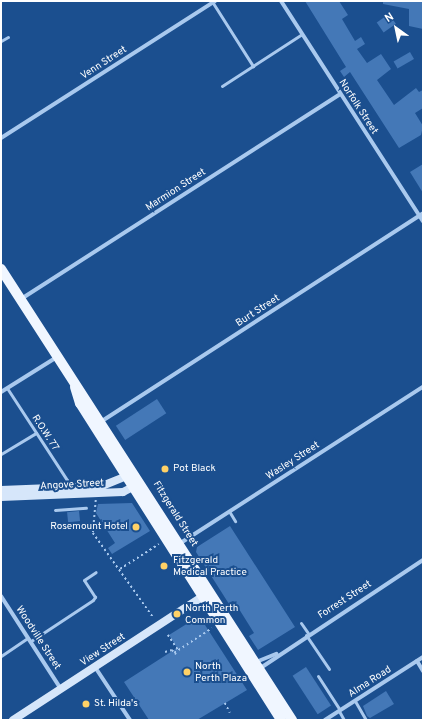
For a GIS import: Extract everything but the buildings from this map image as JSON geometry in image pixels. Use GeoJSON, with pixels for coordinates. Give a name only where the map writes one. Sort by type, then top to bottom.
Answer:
{"type":"FeatureCollection","features":[{"type":"Feature","properties":{"kind":"main road","name":"Fitzgerald Street"},"geometry":{"type":"LineString","coordinates":[[1,268],[73,384],[102,421],[131,475],[253,668],[281,720]]}},
{"type":"Feature","properties":{"kind":"main road","name":"Fitzgerald Street"},"geometry":{"type":"LineString","coordinates":[[73,384],[80,403],[131,475]]}},
{"type":"Feature","properties":{"kind":"main road","name":"Angove Street"},"geometry":{"type":"LineString","coordinates":[[1,490],[102,486],[131,475]]}},
{"type":"Feature","properties":{"kind":"main road","name":"Angove Street"},"geometry":{"type":"LineString","coordinates":[[1,497],[123,492],[137,485]]}},
{"type":"Feature","properties":{"kind":"main road","name":"Fitzgerald Street"},"geometry":{"type":"LineString","coordinates":[[176,546],[202,596],[292,720]]}},
{"type":"Feature","properties":{"kind":"main road","name":"View Street"},"geometry":{"type":"LineString","coordinates":[[13,720],[202,596]]}},
{"type":"Feature","properties":{"kind":"street","name":"Norfolk Street"},"geometry":{"type":"LineString","coordinates":[[281,1],[340,94],[421,215],[423,221]]}},
{"type":"Feature","properties":{"kind":"street","name":"Venn Street"},"geometry":{"type":"LineString","coordinates":[[1,138],[214,2]]}},
{"type":"Feature","properties":{"kind":"street","name":"Marmion Street"},"geometry":{"type":"LineString","coordinates":[[20,299],[340,94]]}},
{"type":"Feature","properties":{"kind":"street","name":"Burt Street"},"geometry":{"type":"LineString","coordinates":[[102,421],[421,215]]}},
{"type":"Feature","properties":{"kind":"street"},"geometry":{"type":"LineString","coordinates":[[1,392],[56,357]]}},
{"type":"Feature","properties":{"kind":"street","name":"Wasley Street"},"geometry":{"type":"LineString","coordinates":[[176,546],[423,387]]}},
{"type":"Feature","properties":{"kind":"street","name":"Forrest Street"},"geometry":{"type":"LineString","coordinates":[[253,668],[423,560]]}},
{"type":"Feature","properties":{"kind":"street","name":"Woodville Street"},"geometry":{"type":"LineString","coordinates":[[1,596],[62,689]]}},
{"type":"Feature","properties":{"kind":"street","name":"Forrest Street"},"geometry":{"type":"LineString","coordinates":[[253,668],[276,654]]}},
{"type":"Feature","properties":{"kind":"street","name":"Alma Road"},"geometry":{"type":"LineString","coordinates":[[325,720],[423,657]]}},
{"type":"Feature","properties":{"kind":"street"},"geometry":{"type":"LineString","coordinates":[[417,661],[423,671]]}},
{"type":"Feature","properties":{"kind":"street"},"geometry":{"type":"LineString","coordinates":[[95,667],[130,720]]}},
{"type":"Feature","properties":{"kind":"lane"},"geometry":{"type":"LineString","coordinates":[[214,2],[252,66]]}},
{"type":"Feature","properties":{"kind":"lane"},"geometry":{"type":"LineString","coordinates":[[222,86],[302,34]]}},
{"type":"Feature","properties":{"kind":"lane"},"geometry":{"type":"LineString","coordinates":[[1,41],[8,37]]}},
{"type":"Feature","properties":{"kind":"lane","name":"R.O.W. 77"},"geometry":{"type":"LineString","coordinates":[[7,388],[67,480],[67,487]]}},
{"type":"Feature","properties":{"kind":"lane"},"geometry":{"type":"LineString","coordinates":[[1,454],[36,433]]}},
{"type":"Feature","properties":{"kind":"lane"},"geometry":{"type":"LineString","coordinates":[[55,510],[86,508]]}},
{"type":"Feature","properties":{"kind":"lane"},"geometry":{"type":"LineString","coordinates":[[229,511],[235,521]]}},
{"type":"Feature","properties":{"kind":"lane"},"geometry":{"type":"LineString","coordinates":[[1,656],[93,600],[95,596],[84,580],[96,572]]}},
{"type":"Feature","properties":{"kind":"lane"},"geometry":{"type":"LineString","coordinates":[[301,623],[328,669]]}},
{"type":"Feature","properties":{"kind":"lane"},"geometry":{"type":"LineString","coordinates":[[318,676],[344,720]]}},
{"type":"Feature","properties":{"kind":"lane"},"geometry":{"type":"LineString","coordinates":[[355,701],[366,720]]}},
{"type":"Feature","properties":{"kind":"path"},"geometry":{"type":"LineString","coordinates":[[96,500],[93,533],[153,617]]}},
{"type":"Feature","properties":{"kind":"path"},"geometry":{"type":"LineString","coordinates":[[120,569],[161,542]]}},
{"type":"Feature","properties":{"kind":"path"},"geometry":{"type":"LineString","coordinates":[[165,652],[175,653],[214,626]]}},
{"type":"Feature","properties":{"kind":"path"},"geometry":{"type":"LineString","coordinates":[[168,635],[178,650]]}},
{"type":"Feature","properties":{"kind":"path"},"geometry":{"type":"LineString","coordinates":[[225,703],[230,713]]}},
{"type":"Feature","properties":{"kind":"place","name":"Pot Black"},"geometry":{"type":"Point","coordinates":[165,469]}},
{"type":"Feature","properties":{"kind":"place","name":"Rosemount Hotel"},"geometry":{"type":"Point","coordinates":[136,527]}},
{"type":"Feature","properties":{"kind":"place","name":"Fitzgerald Medical Practice"},"geometry":{"type":"Point","coordinates":[164,566]}},
{"type":"Feature","properties":{"kind":"place","name":"North Perth Common"},"geometry":{"type":"Point","coordinates":[177,614]}},
{"type":"Feature","properties":{"kind":"place","name":"North Perth Plaza"},"geometry":{"type":"Point","coordinates":[187,672]}},
{"type":"Feature","properties":{"kind":"place","name":"St. Hilda's"},"geometry":{"type":"Point","coordinates":[86,704]}}]}
